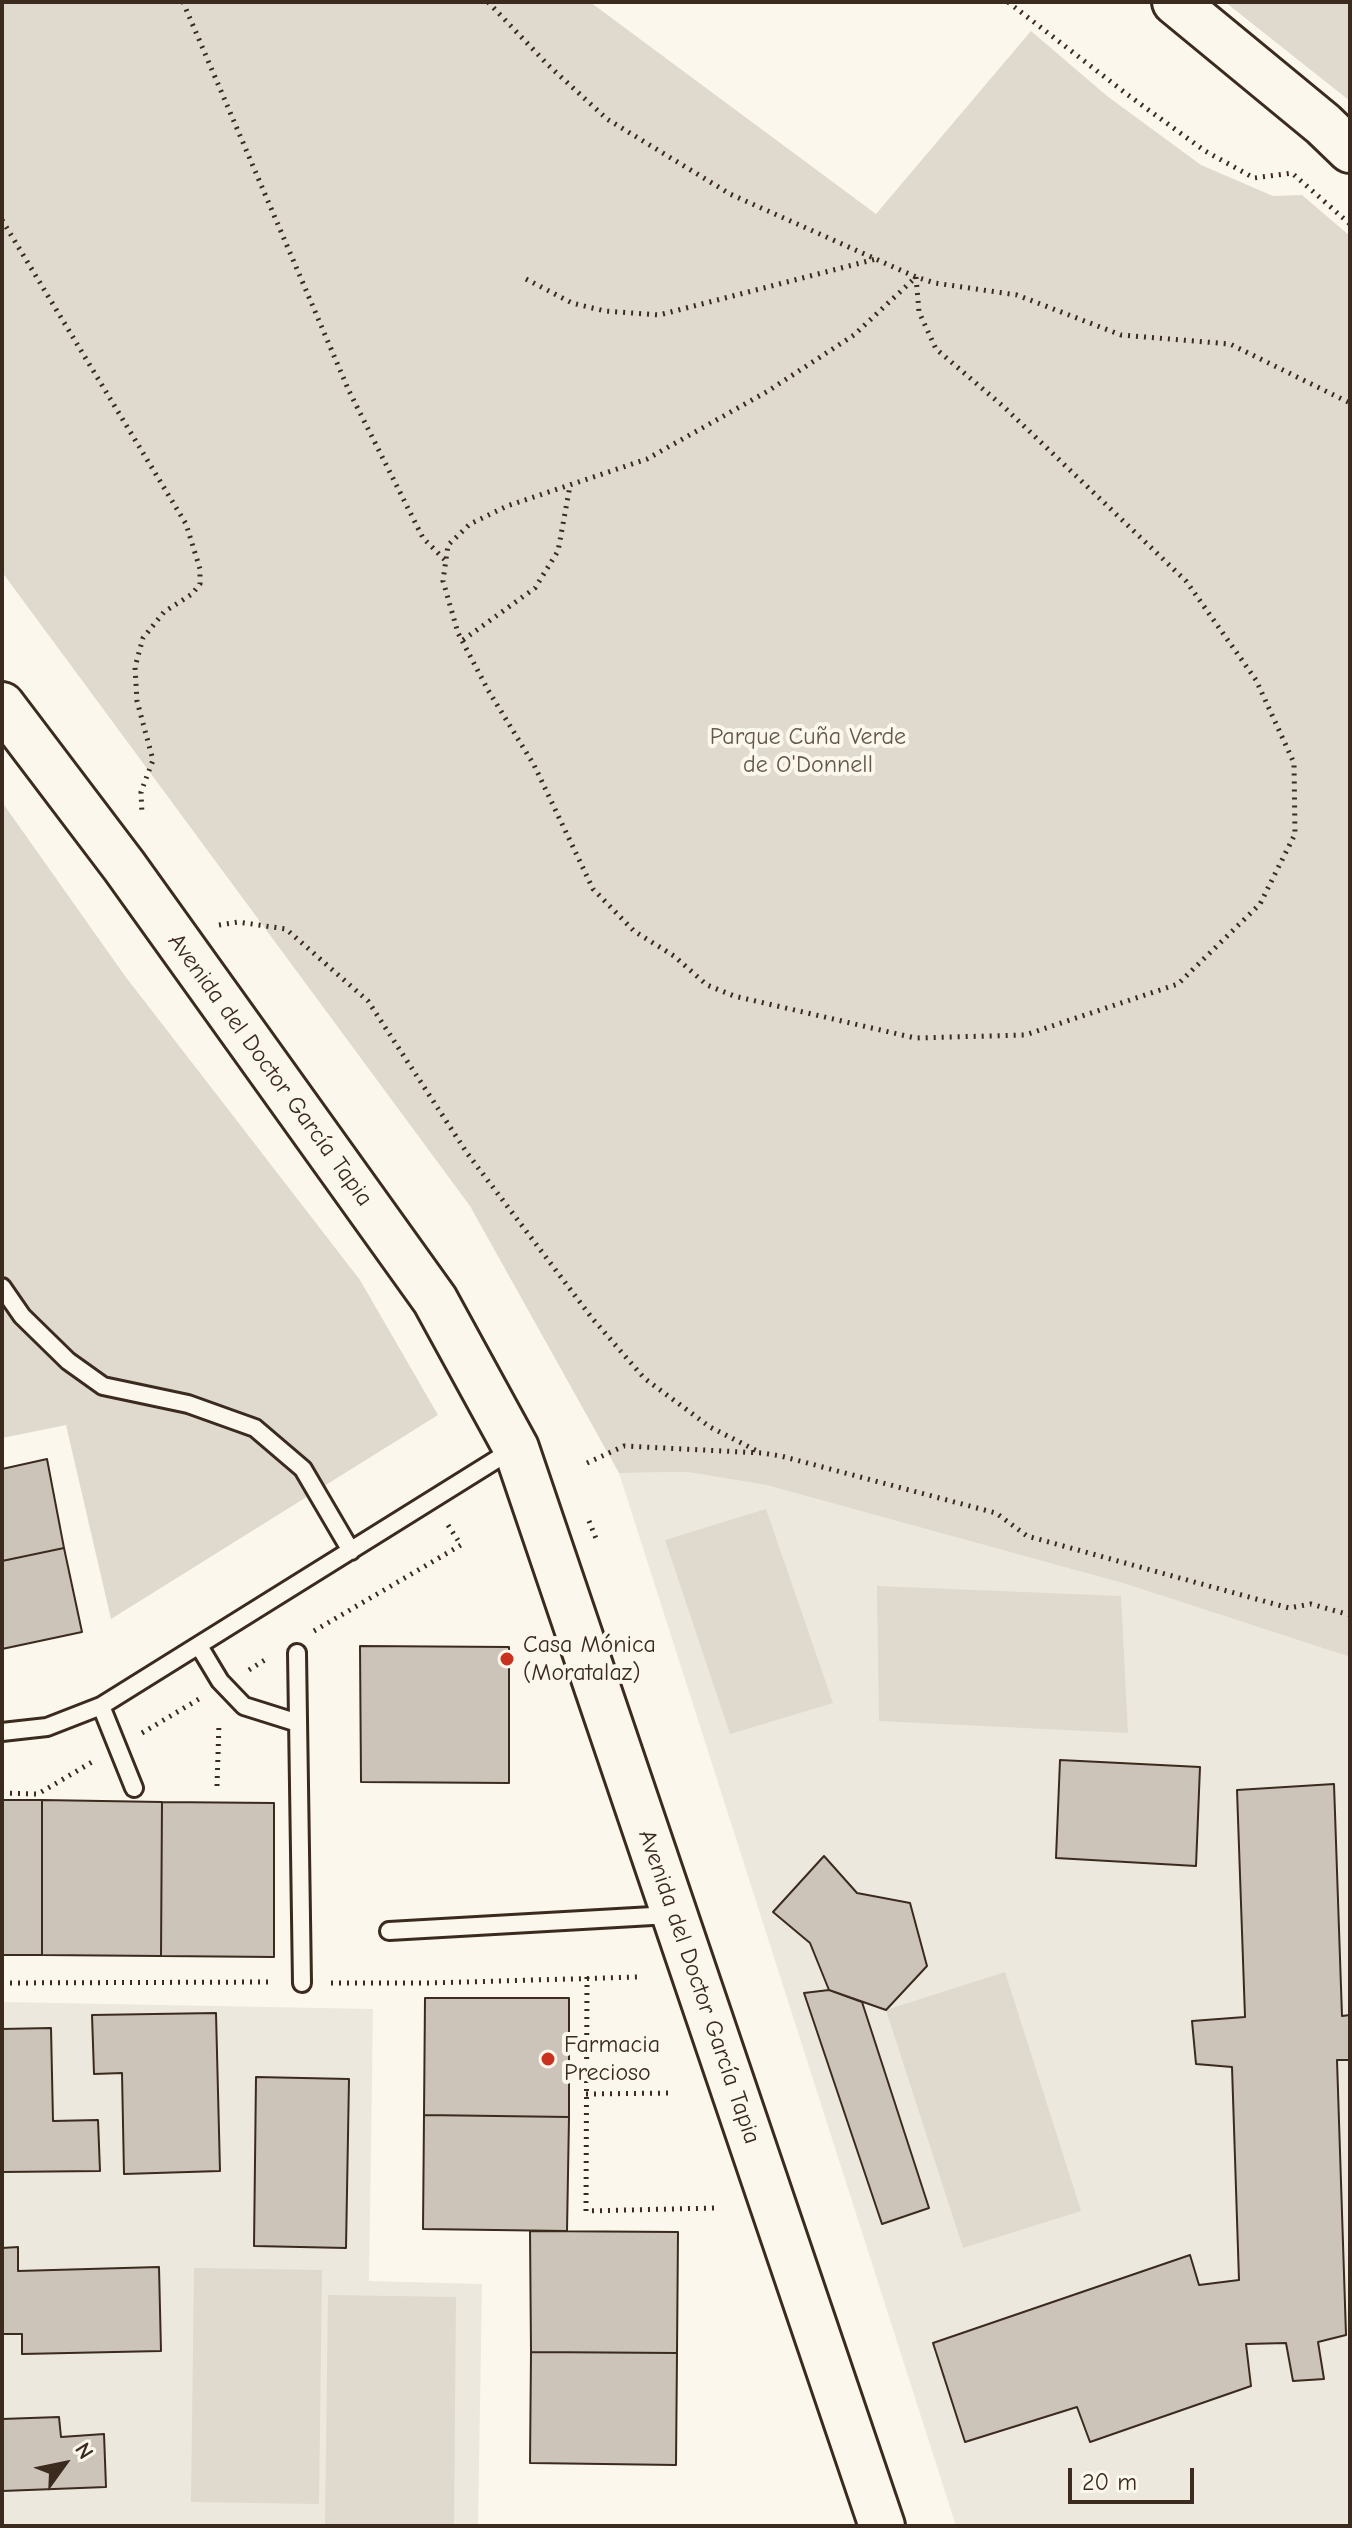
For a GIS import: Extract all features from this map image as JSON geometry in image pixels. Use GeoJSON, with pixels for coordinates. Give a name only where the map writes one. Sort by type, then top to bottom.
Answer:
{"type":"FeatureCollection","features":[{"type":"Feature","properties":{"kind":"main road"},"geometry":{"type":"LineString","coordinates":[[1175,2],[1323,124],[1350,150]]}},
{"type":"Feature","properties":{"kind":"main road","name":"Avenida del Doctor García Tapia"},"geometry":{"type":"LineString","coordinates":[[2,705],[124,866],[435,1300],[516,1448],[882,2526]]}},
{"type":"Feature","properties":{"kind":"lane"},"geometry":{"type":"LineString","coordinates":[[2,1287],[22,1316],[57,1351],[103,1386],[188,1404],[255,1428],[303,1469],[351,1551]]}},
{"type":"Feature","properties":{"kind":"lane"},"geometry":{"type":"LineString","coordinates":[[2,1732],[47,1727],[101,1706],[516,1448]]}},
{"type":"Feature","properties":{"kind":"lane"},"geometry":{"type":"LineString","coordinates":[[300,1645],[298,1723],[302,1983]]}},
{"type":"Feature","properties":{"kind":"lane"},"geometry":{"type":"LineString","coordinates":[[199,1646],[222,1686],[244,1706],[298,1723]]}},
{"type":"Feature","properties":{"kind":"lane"},"geometry":{"type":"LineString","coordinates":[[101,1706],[134,1788]]}},
{"type":"Feature","properties":{"kind":"lane"},"geometry":{"type":"LineString","coordinates":[[389,1931],[675,1915]]}},
{"type":"Feature","properties":{"kind":"path"},"geometry":{"type":"LineString","coordinates":[[183,2],[349,391],[423,538],[446,560]]}},
{"type":"Feature","properties":{"kind":"path"},"geometry":{"type":"LineString","coordinates":[[488,2],[548,65],[607,119],[730,194],[916,277],[935,283],[1017,295],[1121,335],[1230,344],[1350,403]]}},
{"type":"Feature","properties":{"kind":"path"},"geometry":{"type":"LineString","coordinates":[[1008,2],[1205,151],[1254,178],[1292,173],[1350,224]]}},
{"type":"Feature","properties":{"kind":"path"},"geometry":{"type":"LineString","coordinates":[[2,220],[186,524],[200,569],[200,584],[192,594],[164,612],[143,638],[135,667],[137,701],[153,760],[149,773]]}},
{"type":"Feature","properties":{"kind":"path"},"geometry":{"type":"LineString","coordinates":[[526,279],[572,303],[605,311],[659,315],[877,259]]}},
{"type":"Feature","properties":{"kind":"path"},"geometry":{"type":"LineString","coordinates":[[916,277],[919,312],[936,349],[1004,407],[1186,581],[1256,680],[1294,763],[1295,834],[1260,904],[1178,984],[1025,1035],[915,1038],[734,996],[707,985],[674,956],[634,931],[593,889],[534,765],[488,690],[463,641],[443,581],[448,545],[470,524],[507,506],[647,459],[768,391],[854,335],[916,277]]}},
{"type":"Feature","properties":{"kind":"path"},"geometry":{"type":"LineString","coordinates":[[463,641],[535,588],[558,551],[570,486]]}},
{"type":"Feature","properties":{"kind":"path"},"geometry":{"type":"LineString","coordinates":[[219,925],[238,922],[286,929],[368,1001],[467,1153],[592,1318],[644,1378],[710,1427],[762,1453]]}},
{"type":"Feature","properties":{"kind":"path"},"geometry":{"type":"LineString","coordinates":[[587,1463],[624,1446],[762,1453],[996,1513],[1027,1536],[1289,1608],[1311,1604],[1350,1615]]}},
{"type":"Feature","properties":{"kind":"path"},"geometry":{"type":"LineString","coordinates":[[300,1645],[461,1545],[445,1519]]}},
{"type":"Feature","properties":{"kind":"path"},"geometry":{"type":"LineString","coordinates":[[2,1793],[38,1794],[276,1654]]}},
{"type":"Feature","properties":{"kind":"path"},"geometry":{"type":"LineString","coordinates":[[217,1786],[222,1686]]}},
{"type":"Feature","properties":{"kind":"path"},"geometry":{"type":"LineString","coordinates":[[587,1977],[586,2211],[714,2208]]}},
{"type":"Feature","properties":{"kind":"path"},"geometry":{"type":"LineString","coordinates":[[2,1983],[430,1983],[638,1977]]}},
{"type":"Feature","properties":{"kind":"path"},"geometry":{"type":"LineString","coordinates":[[586,2094],[674,2093]]}},
{"type":"Feature","properties":{"kind":"shaded area"},"geometry":{"type":"Polygon","coordinates":[[[687,1472],[766,1485],[1126,1584],[1350,1657],[1350,2526],[956,2526],[619,1473],[687,1472]]]}},
{"type":"Feature","properties":{"kind":"shaded area"},"geometry":{"type":"Polygon","coordinates":[[[2,2002],[373,2009],[369,2281],[482,2284],[478,2526],[2,2526],[2,2002]]]}},
{"type":"Feature","properties":{"kind":"green space","name":"Parque Cuña Verde de O'Donnell"},"geometry":{"type":"Polygon","coordinates":[[[2,2],[590,2],[876,214],[1031,31],[1107,96],[1201,165],[1273,196],[1302,195],[1350,236],[1350,1657],[1126,1584],[766,1485],[687,1472],[619,1473],[470,1206],[2,572],[2,2]]]}},
{"type":"Feature","properties":{"kind":"green space"},"geometry":{"type":"Polygon","coordinates":[[[1225,2],[1350,2],[1350,101],[1225,2]]]}},
{"type":"Feature","properties":{"kind":"green space"},"geometry":{"type":"Polygon","coordinates":[[[2,802],[125,976],[360,1280],[438,1415],[111,1619],[66,1425],[2,1438],[2,802]]]}},
{"type":"Feature","properties":{"kind":"green space"},"geometry":{"type":"Polygon","coordinates":[[[766,1509],[833,1703],[730,1734],[665,1540],[766,1509]]]}},
{"type":"Feature","properties":{"kind":"green space"},"geometry":{"type":"Polygon","coordinates":[[[877,1586],[1121,1596],[1128,1733],[879,1721],[877,1586]]]}},
{"type":"Feature","properties":{"kind":"green space"},"geometry":{"type":"Polygon","coordinates":[[[1005,1972],[1081,2211],[963,2248],[886,2010],[1005,1972]]]}},
{"type":"Feature","properties":{"kind":"green space"},"geometry":{"type":"Polygon","coordinates":[[[194,2268],[322,2270],[319,2504],[191,2502],[194,2268]]]}},
{"type":"Feature","properties":{"kind":"green space"},"geometry":{"type":"Polygon","coordinates":[[[328,2295],[456,2297],[454,2526],[325,2526],[328,2295]]]}},
{"type":"Feature","properties":{"kind":"building"},"geometry":{"type":"Polygon","coordinates":[[[47,1459],[64,1548],[2,1561],[2,1469],[47,1459]]]}},
{"type":"Feature","properties":{"kind":"building"},"geometry":{"type":"Polygon","coordinates":[[[64,1548],[82,1632],[2,1649],[2,1561],[64,1548]]]}},
{"type":"Feature","properties":{"kind":"building"},"geometry":{"type":"Polygon","coordinates":[[[360,1646],[509,1647],[509,1783],[361,1782],[360,1646]]]}},
{"type":"Feature","properties":{"kind":"building"},"geometry":{"type":"Polygon","coordinates":[[[1060,1760],[1200,1767],[1196,1866],[1056,1858],[1060,1760]]]}},
{"type":"Feature","properties":{"kind":"building"},"geometry":{"type":"Polygon","coordinates":[[[1334,1784],[1342,2016],[1350,2015],[1350,2060],[1337,2060],[1346,2335],[1318,2342],[1324,2379],[1293,2381],[1286,2343],[1246,2344],[1251,2386],[1090,2442],[1077,2407],[965,2442],[933,2343],[1190,2255],[1199,2285],[1239,2280],[1232,2067],[1196,2064],[1192,2021],[1245,2017],[1237,1790],[1334,1784]]]}},
{"type":"Feature","properties":{"kind":"building"},"geometry":{"type":"Polygon","coordinates":[[[2,1800],[42,1800],[42,1955],[2,1955],[2,1800]]]}},
{"type":"Feature","properties":{"kind":"building"},"geometry":{"type":"Polygon","coordinates":[[[42,1800],[162,1802],[161,1956],[42,1955],[42,1800]]]}},
{"type":"Feature","properties":{"kind":"building"},"geometry":{"type":"Polygon","coordinates":[[[162,1802],[274,1803],[274,1957],[161,1956],[162,1802]]]}},
{"type":"Feature","properties":{"kind":"building"},"geometry":{"type":"Polygon","coordinates":[[[824,1856],[857,1893],[910,1903],[927,1966],[886,2010],[829,1990],[810,1943],[773,1912],[824,1856]]]}},
{"type":"Feature","properties":{"kind":"building"},"geometry":{"type":"Polygon","coordinates":[[[829,1990],[862,2002],[929,2208],[882,2224],[804,1993],[829,1990]]]}},
{"type":"Feature","properties":{"kind":"building"},"geometry":{"type":"Polygon","coordinates":[[[425,1998],[569,1998],[569,2117],[424,2115],[425,1998]]]}},
{"type":"Feature","properties":{"kind":"building"},"geometry":{"type":"Polygon","coordinates":[[[216,2013],[220,2171],[124,2174],[122,2073],[94,2074],[92,2015],[216,2013]]]}},
{"type":"Feature","properties":{"kind":"building"},"geometry":{"type":"Polygon","coordinates":[[[51,2028],[53,2121],[98,2120],[100,2171],[2,2172],[2,2029],[51,2028]]]}},
{"type":"Feature","properties":{"kind":"building"},"geometry":{"type":"Polygon","coordinates":[[[256,2077],[349,2079],[346,2248],[254,2246],[256,2077]]]}},
{"type":"Feature","properties":{"kind":"building"},"geometry":{"type":"Polygon","coordinates":[[[424,2115],[569,2117],[567,2231],[423,2229],[424,2115]]]}},
{"type":"Feature","properties":{"kind":"building"},"geometry":{"type":"Polygon","coordinates":[[[530,2231],[678,2232],[677,2353],[531,2352],[530,2231]]]}},
{"type":"Feature","properties":{"kind":"building"},"geometry":{"type":"Polygon","coordinates":[[[18,2247],[18,2271],[159,2267],[161,2351],[22,2354],[22,2334],[2,2334],[2,2248],[18,2247]]]}},
{"type":"Feature","properties":{"kind":"building"},"geometry":{"type":"Polygon","coordinates":[[[531,2352],[677,2353],[676,2465],[530,2463],[531,2352]]]}},
{"type":"Feature","properties":{"kind":"building"},"geometry":{"type":"Polygon","coordinates":[[[59,2417],[61,2437],[104,2434],[106,2487],[2,2491],[2,2419],[59,2417]]]}},
{"type":"Feature","properties":{"kind":"place","name":"Casa Mónica (Moratalaz)"},"geometry":{"type":"Point","coordinates":[507,1659]}},
{"type":"Feature","properties":{"kind":"place","name":"Farmacia Precioso"},"geometry":{"type":"Point","coordinates":[548,2059]}}]}
